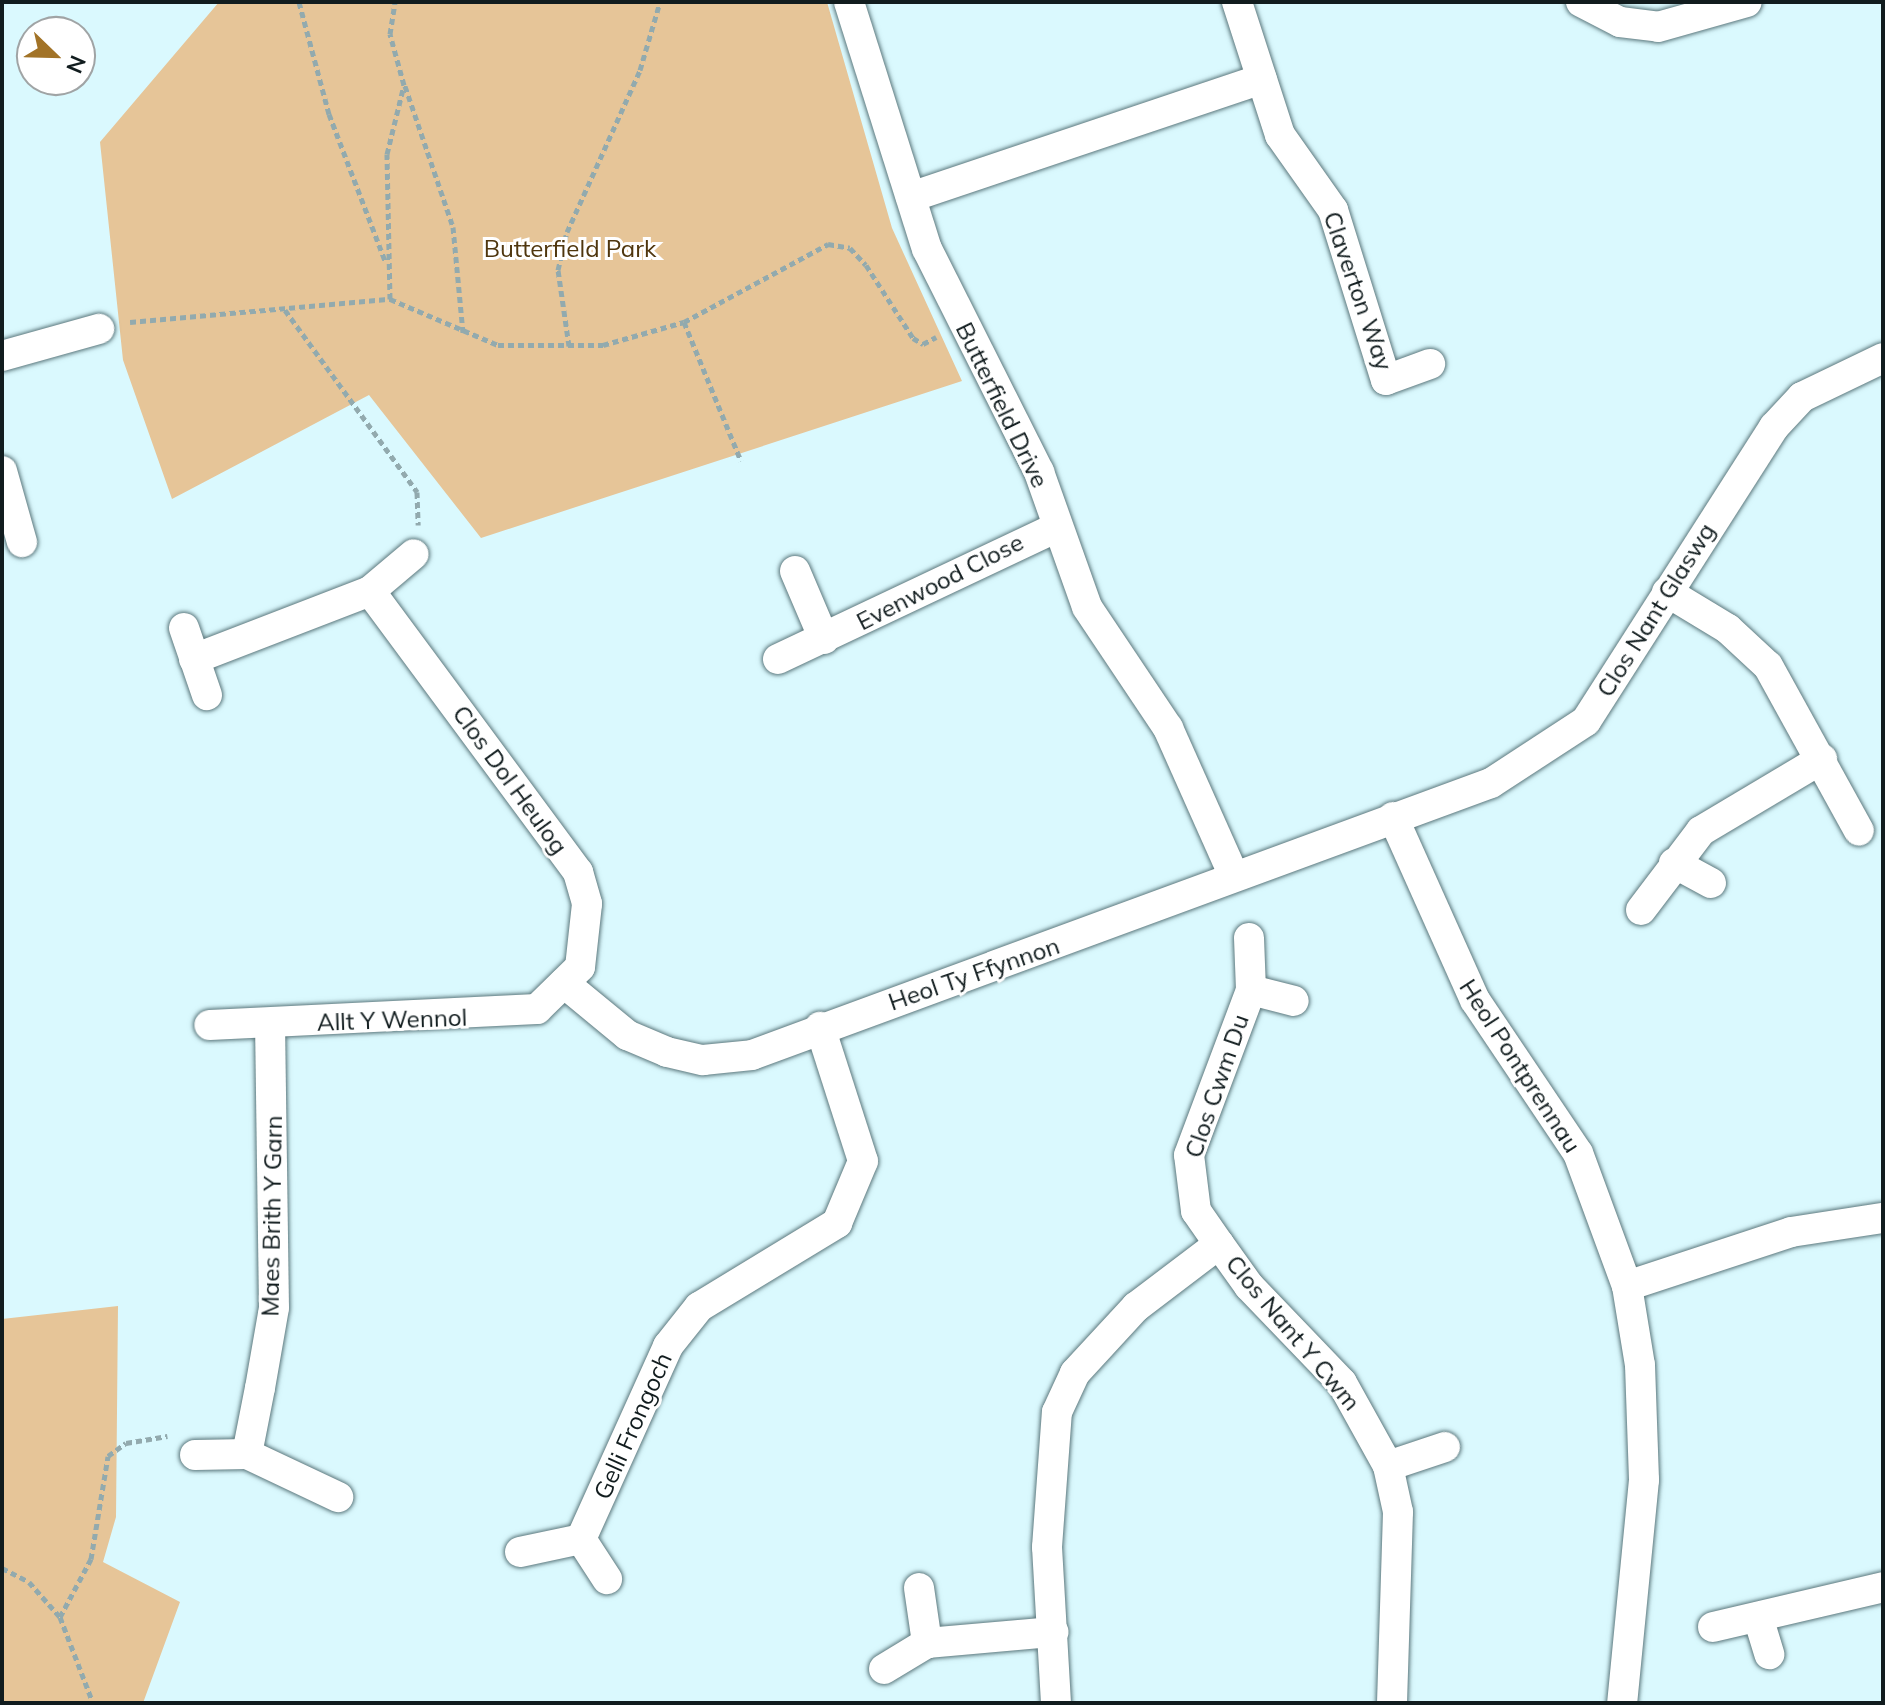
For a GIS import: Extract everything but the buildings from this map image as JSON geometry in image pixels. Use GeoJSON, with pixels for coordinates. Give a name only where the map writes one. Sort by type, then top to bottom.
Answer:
{"type":"FeatureCollection","features":[{"type":"Feature","properties":{"kind":"street","name":"Butterfield Drive"},"geometry":{"type":"LineString","coordinates":[[849,2],[911,197],[962,323],[1039,472],[1087,607],[1187,763],[1234,876]]}},
{"type":"Feature","properties":{"kind":"street","name":"Claverton Way"},"geometry":{"type":"LineString","coordinates":[[1237,2],[1280,135],[1333,210],[1386,380],[1430,364]]}},
{"type":"Feature","properties":{"kind":"street"},"geometry":{"type":"LineString","coordinates":[[1581,2],[1620,22],[1658,27],[1747,2]]}},
{"type":"Feature","properties":{"kind":"street"},"geometry":{"type":"LineString","coordinates":[[911,197],[1262,79]]}},
{"type":"Feature","properties":{"kind":"street"},"geometry":{"type":"LineString","coordinates":[[2,356],[99,329]]}},
{"type":"Feature","properties":{"kind":"street","name":"Clos Nant Glaswg"},"geometry":{"type":"LineString","coordinates":[[1393,817],[1491,783],[1586,721],[1774,427],[1802,397],[1883,358]]}},
{"type":"Feature","properties":{"kind":"street"},"geometry":{"type":"LineString","coordinates":[[2,471],[22,542]]}},
{"type":"Feature","properties":{"kind":"street","name":"Evenwood Close"},"geometry":{"type":"LineString","coordinates":[[778,659],[931,592],[980,557],[1057,527]]}},
{"type":"Feature","properties":{"kind":"street"},"geometry":{"type":"LineString","coordinates":[[194,659],[370,591],[414,554]]}},
{"type":"Feature","properties":{"kind":"street"},"geometry":{"type":"LineString","coordinates":[[795,571],[824,639]]}},
{"type":"Feature","properties":{"kind":"street","name":"Clos Dol Heulog"},"geometry":{"type":"LineString","coordinates":[[370,591],[578,872],[587,937],[580,967],[564,983]]}},
{"type":"Feature","properties":{"kind":"street"},"geometry":{"type":"LineString","coordinates":[[1667,592],[1728,629],[1768,666],[1859,831]]}},
{"type":"Feature","properties":{"kind":"street"},"geometry":{"type":"LineString","coordinates":[[184,628],[207,695]]}},
{"type":"Feature","properties":{"kind":"street"},"geometry":{"type":"LineString","coordinates":[[1641,910],[1701,831],[1822,759]]}},
{"type":"Feature","properties":{"kind":"street","name":"Heol Ty Ffynnon"},"geometry":{"type":"LineString","coordinates":[[564,983],[627,1035],[703,1060],[752,1055],[820,1027],[1393,817]]}},
{"type":"Feature","properties":{"kind":"street","name":"Heol Pontprennau"},"geometry":{"type":"LineString","coordinates":[[1393,817],[1475,1000],[1578,1153],[1627,1286],[1640,1365],[1644,1480],[1622,1703]]}},
{"type":"Feature","properties":{"kind":"street"},"geometry":{"type":"LineString","coordinates":[[1674,863],[1711,883]]}},
{"type":"Feature","properties":{"kind":"street","name":"Clos Cwm Du"},"geometry":{"type":"LineString","coordinates":[[1219,1244],[1196,1211],[1189,1155],[1251,990],[1249,938]]}},
{"type":"Feature","properties":{"kind":"street","name":"Allt Y Wennol"},"geometry":{"type":"LineString","coordinates":[[209,1025],[511,1015],[537,1009],[564,983]]}},
{"type":"Feature","properties":{"kind":"street","name":"Clos Cwm Du"},"geometry":{"type":"LineString","coordinates":[[1251,990],[1294,1001]]}},
{"type":"Feature","properties":{"kind":"street","name":"Maes Brith Y Garn"},"geometry":{"type":"LineString","coordinates":[[247,1454],[274,1308],[270,1024]]}},
{"type":"Feature","properties":{"kind":"street","name":"Gelli Frongoch"},"geometry":{"type":"LineString","coordinates":[[581,1539],[668,1346],[699,1307],[808,1246],[837,1223],[855,1190],[863,1161],[820,1027]]}},
{"type":"Feature","properties":{"kind":"street"},"geometry":{"type":"LineString","coordinates":[[1627,1286],[1791,1232],[1883,1218]]}},
{"type":"Feature","properties":{"kind":"street"},"geometry":{"type":"LineString","coordinates":[[1056,1703],[1047,1468],[1057,1412],[1075,1373],[1136,1307],[1219,1244]]}},
{"type":"Feature","properties":{"kind":"street","name":"Clos Nant Y Cwm"},"geometry":{"type":"LineString","coordinates":[[1219,1244],[1249,1286],[1342,1383],[1388,1466],[1398,1512],[1392,1703]]}},
{"type":"Feature","properties":{"kind":"street"},"geometry":{"type":"LineString","coordinates":[[1388,1466],[1445,1447]]}},
{"type":"Feature","properties":{"kind":"street"},"geometry":{"type":"LineString","coordinates":[[195,1455],[247,1454],[338,1497]]}},
{"type":"Feature","properties":{"kind":"street"},"geometry":{"type":"LineString","coordinates":[[520,1552],[581,1539],[607,1579]]}},
{"type":"Feature","properties":{"kind":"street"},"geometry":{"type":"LineString","coordinates":[[1713,1627],[1883,1587]]}},
{"type":"Feature","properties":{"kind":"street"},"geometry":{"type":"LineString","coordinates":[[919,1588],[927,1643]]}},
{"type":"Feature","properties":{"kind":"street"},"geometry":{"type":"LineString","coordinates":[[1758,1617],[1769,1654]]}},
{"type":"Feature","properties":{"kind":"street"},"geometry":{"type":"LineString","coordinates":[[884,1669],[927,1643],[1054,1632]]}},
{"type":"Feature","properties":{"kind":"path"},"geometry":{"type":"LineString","coordinates":[[299,2],[329,114],[387,265]]}},
{"type":"Feature","properties":{"kind":"path"},"geometry":{"type":"LineString","coordinates":[[395,2],[390,34],[404,85],[453,227],[463,333]]}},
{"type":"Feature","properties":{"kind":"path"},"geometry":{"type":"LineString","coordinates":[[569,346],[558,270],[567,232],[640,70],[660,2]]}},
{"type":"Feature","properties":{"kind":"path"},"geometry":{"type":"LineString","coordinates":[[390,299],[387,154],[404,85]]}},
{"type":"Feature","properties":{"kind":"path"},"geometry":{"type":"LineString","coordinates":[[99,329],[390,299],[463,333],[498,345],[603,345],[684,322],[828,244],[850,248],[866,265],[913,338],[923,344],[962,323]]}},
{"type":"Feature","properties":{"kind":"path"},"geometry":{"type":"LineString","coordinates":[[284,309],[417,492],[414,554]]}},
{"type":"Feature","properties":{"kind":"path"},"geometry":{"type":"LineString","coordinates":[[684,322],[741,461]]}},
{"type":"Feature","properties":{"kind":"path"},"geometry":{"type":"LineString","coordinates":[[60,1617],[91,1559],[108,1456],[160,1436],[185,1437],[195,1455]]}},
{"type":"Feature","properties":{"kind":"path"},"geometry":{"type":"LineString","coordinates":[[2,1568],[29,1582],[60,1617],[93,1703]]}},
{"type":"Feature","properties":{"kind":"green space","name":"Butterfield Park"},"geometry":{"type":"Polygon","coordinates":[[[219,2],[827,2],[892,228],[962,381],[481,538],[369,395],[172,499],[123,360],[100,142],[219,2]]]}},
{"type":"Feature","properties":{"kind":"green space"},"geometry":{"type":"Polygon","coordinates":[[[118,1306],[116,1517],[103,1562],[180,1602],[143,1703],[2,1703],[2,1319],[118,1306]]]}}]}
